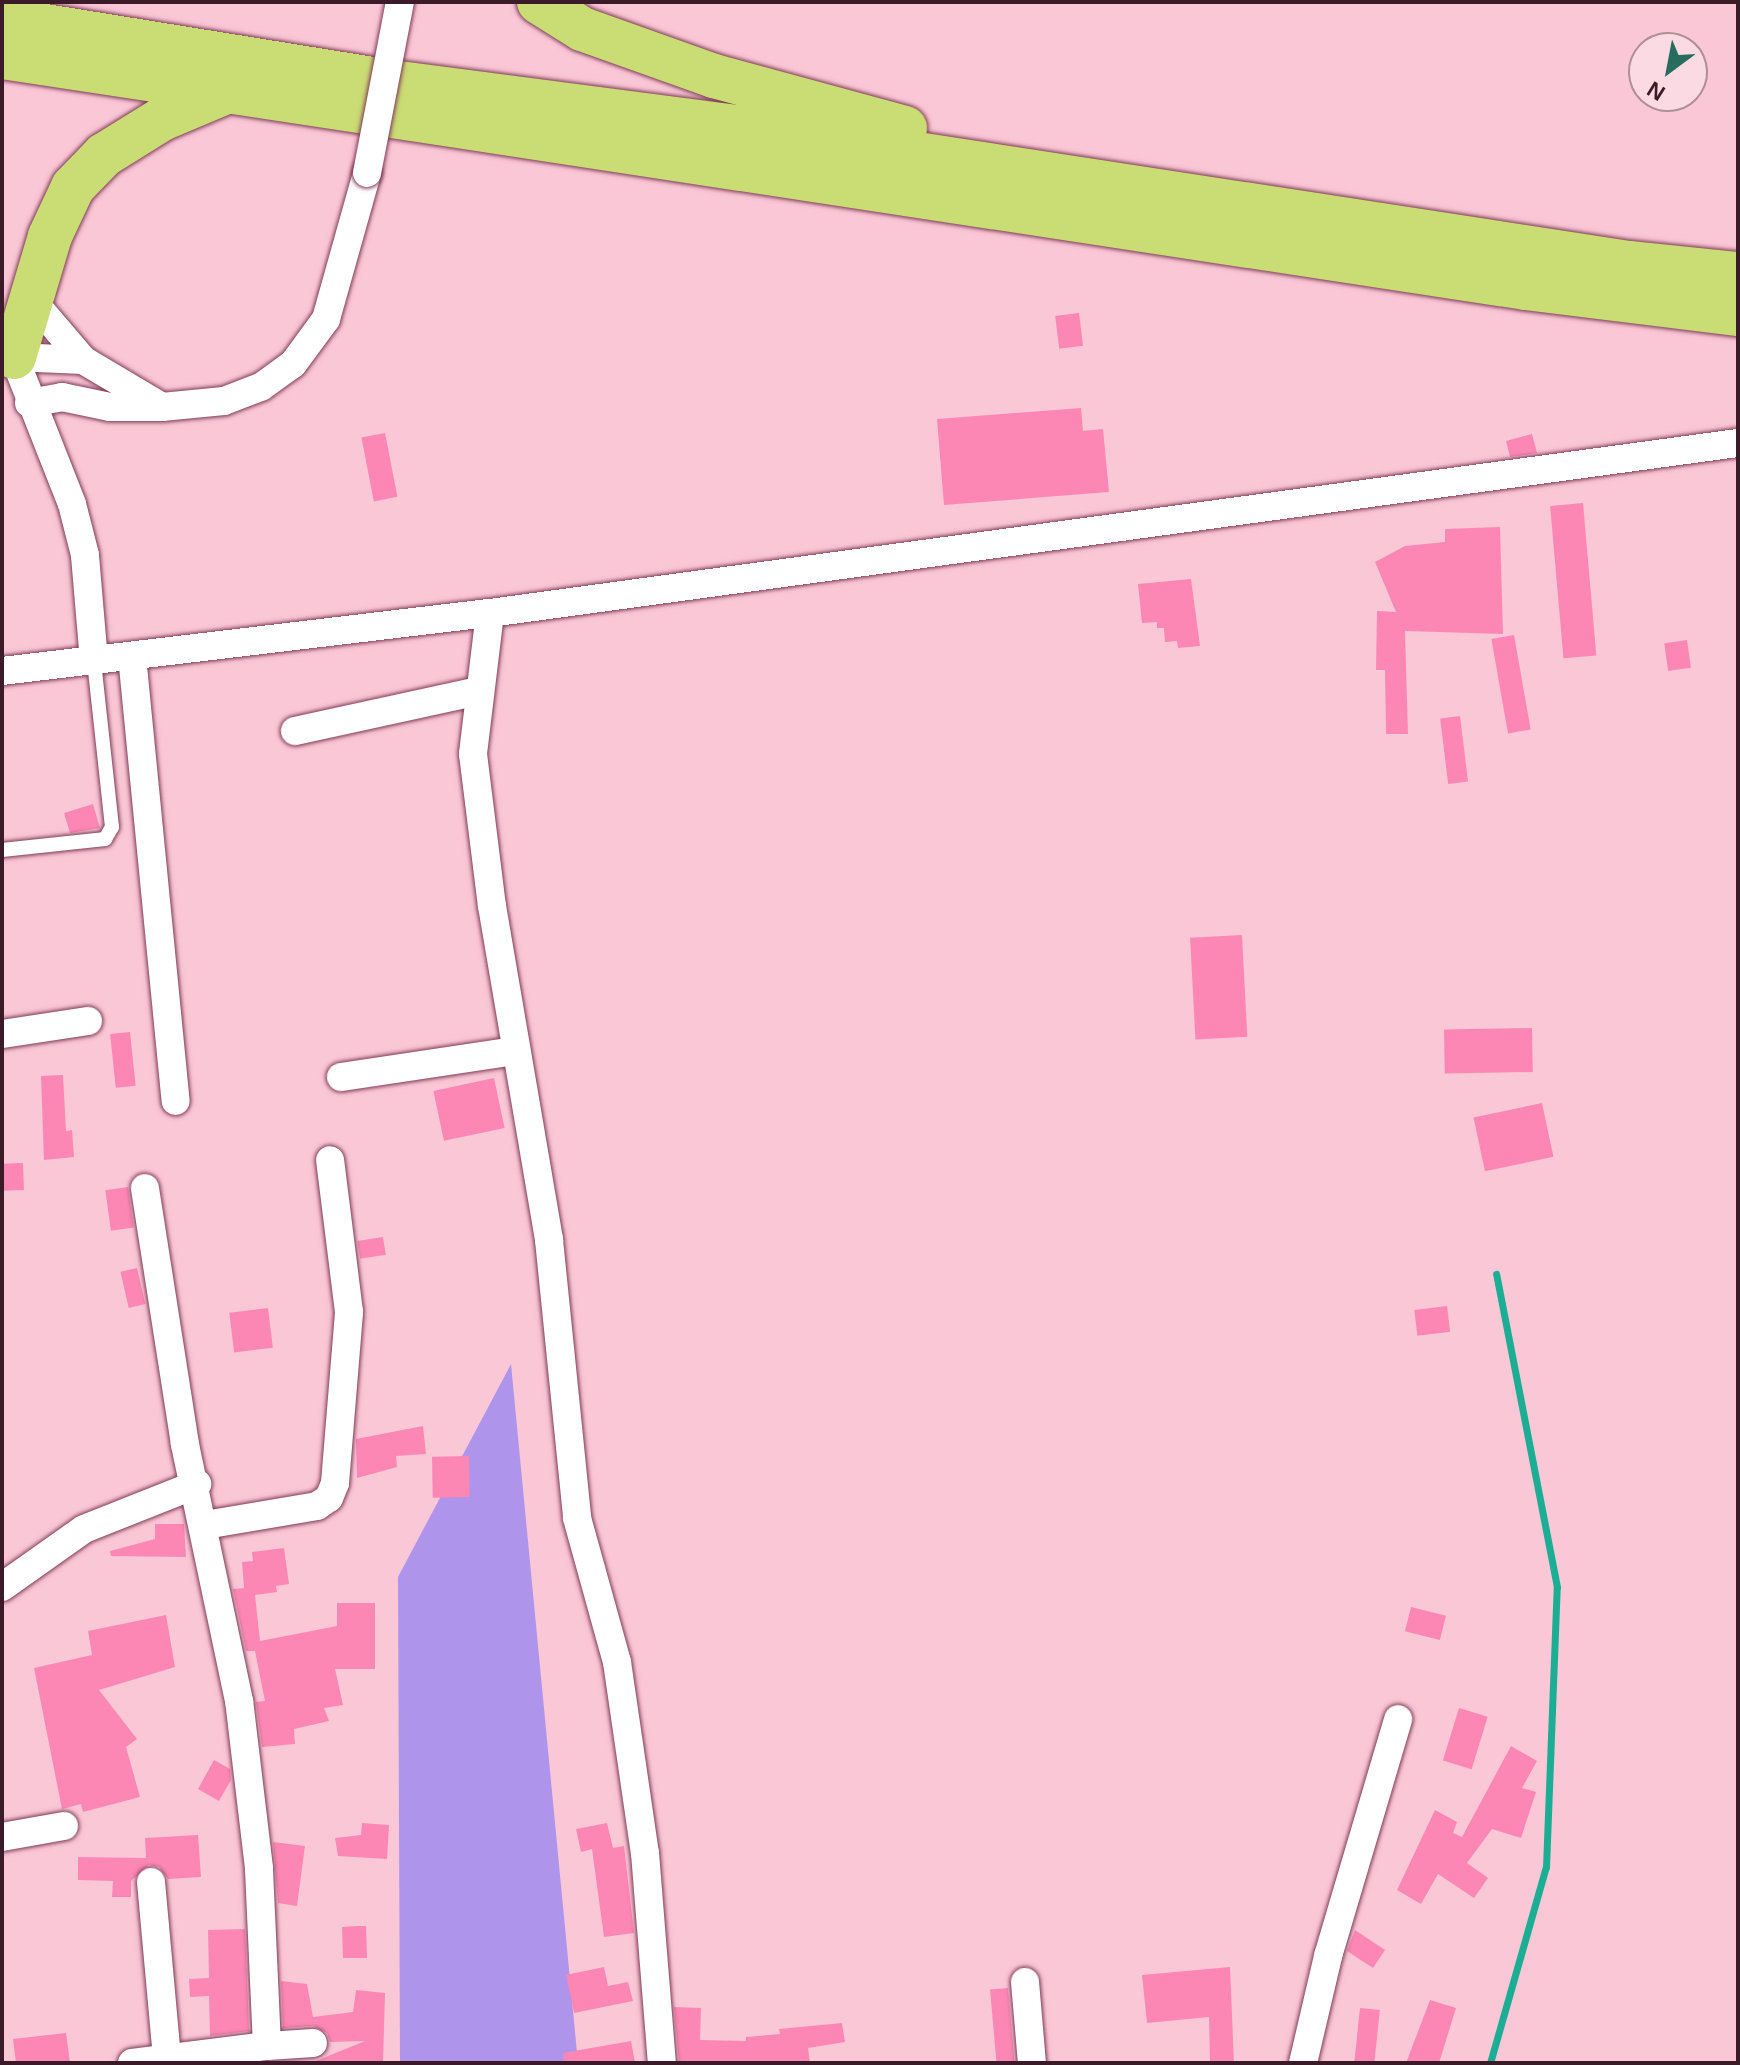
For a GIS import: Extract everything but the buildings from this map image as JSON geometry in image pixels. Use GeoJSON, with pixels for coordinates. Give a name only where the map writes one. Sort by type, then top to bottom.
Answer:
{"type":"FeatureCollection","features":[{"type":"Feature","properties":{"kind":"highway"},"geometry":{"type":"LineString","coordinates":[[539,2],[582,29],[714,76],[1108,183]]}},
{"type":"Feature","properties":{"kind":"highway"},"geometry":{"type":"LineString","coordinates":[[2,19],[383,81],[1108,183],[1629,263],[1738,274]]}},
{"type":"Feature","properties":{"kind":"highway"},"geometry":{"type":"LineString","coordinates":[[2,57],[1525,288],[1738,314]]}},
{"type":"Feature","properties":{"kind":"highway"},"geometry":{"type":"LineString","coordinates":[[8,350],[32,300],[50,236],[73,187],[104,155],[150,126],[224,93]]}},
{"type":"Feature","properties":{"kind":"street"},"geometry":{"type":"LineString","coordinates":[[29,403],[62,397],[110,407],[162,407],[236,397],[261,387],[303,354],[326,319],[367,173],[400,2]]}},
{"type":"Feature","properties":{"kind":"street"},"geometry":{"type":"LineString","coordinates":[[32,300],[83,360],[162,407]]}},
{"type":"Feature","properties":{"kind":"street"},"geometry":{"type":"LineString","coordinates":[[83,360],[8,350],[72,504],[85,555],[94,661]]}},
{"type":"Feature","properties":{"kind":"street"},"geometry":{"type":"LineString","coordinates":[[2,671],[490,613],[1738,443]]}},
{"type":"Feature","properties":{"kind":"street"},"geometry":{"type":"LineString","coordinates":[[490,613],[473,754],[515,1051],[549,1240],[577,1518],[617,1662],[645,1853],[662,2063]]}},
{"type":"Feature","properties":{"kind":"street"},"geometry":{"type":"LineString","coordinates":[[132,656],[176,1101]]}},
{"type":"Feature","properties":{"kind":"street"},"geometry":{"type":"LineString","coordinates":[[295,731],[479,691]]}},
{"type":"Feature","properties":{"kind":"street"},"geometry":{"type":"LineString","coordinates":[[2,1034],[88,1021]]}},
{"type":"Feature","properties":{"kind":"street"},"geometry":{"type":"LineString","coordinates":[[341,1077],[515,1051]]}},
{"type":"Feature","properties":{"kind":"street"},"geometry":{"type":"LineString","coordinates":[[205,1525],[317,1506],[329,1498],[335,1483],[349,1312],[330,1160]]}},
{"type":"Feature","properties":{"kind":"street"},"geometry":{"type":"LineString","coordinates":[[145,1188],[185,1444],[205,1525],[252,1791],[267,2046]]}},
{"type":"Feature","properties":{"kind":"street"},"geometry":{"type":"LineString","coordinates":[[2,1587],[84,1529],[197,1484]]}},
{"type":"Feature","properties":{"kind":"street"},"geometry":{"type":"LineString","coordinates":[[1303,2063],[1328,1956],[1398,1719]]}},
{"type":"Feature","properties":{"kind":"street"},"geometry":{"type":"LineString","coordinates":[[2,1837],[64,1826]]}},
{"type":"Feature","properties":{"kind":"street"},"geometry":{"type":"LineString","coordinates":[[151,1882],[167,2058]]}},
{"type":"Feature","properties":{"kind":"street"},"geometry":{"type":"LineString","coordinates":[[1025,1982],[1032,2063]]}},
{"type":"Feature","properties":{"kind":"street"},"geometry":{"type":"LineString","coordinates":[[132,2063],[313,2043]]}},
{"type":"Feature","properties":{"kind":"lane"},"geometry":{"type":"LineString","coordinates":[[2,850],[105,839],[112,827],[94,661]]}},
{"type":"Feature","properties":{"kind":"shaded area"},"geometry":{"type":"Polygon","coordinates":[[[511,1364],[578,2063],[400,2063],[398,1577],[511,1364]]]}},
{"type":"Feature","properties":{"kind":"waterway"},"geometry":{"type":"LineString","coordinates":[[1490,2063],[1546,1867],[1557,1587],[1496,1274]]}}]}
